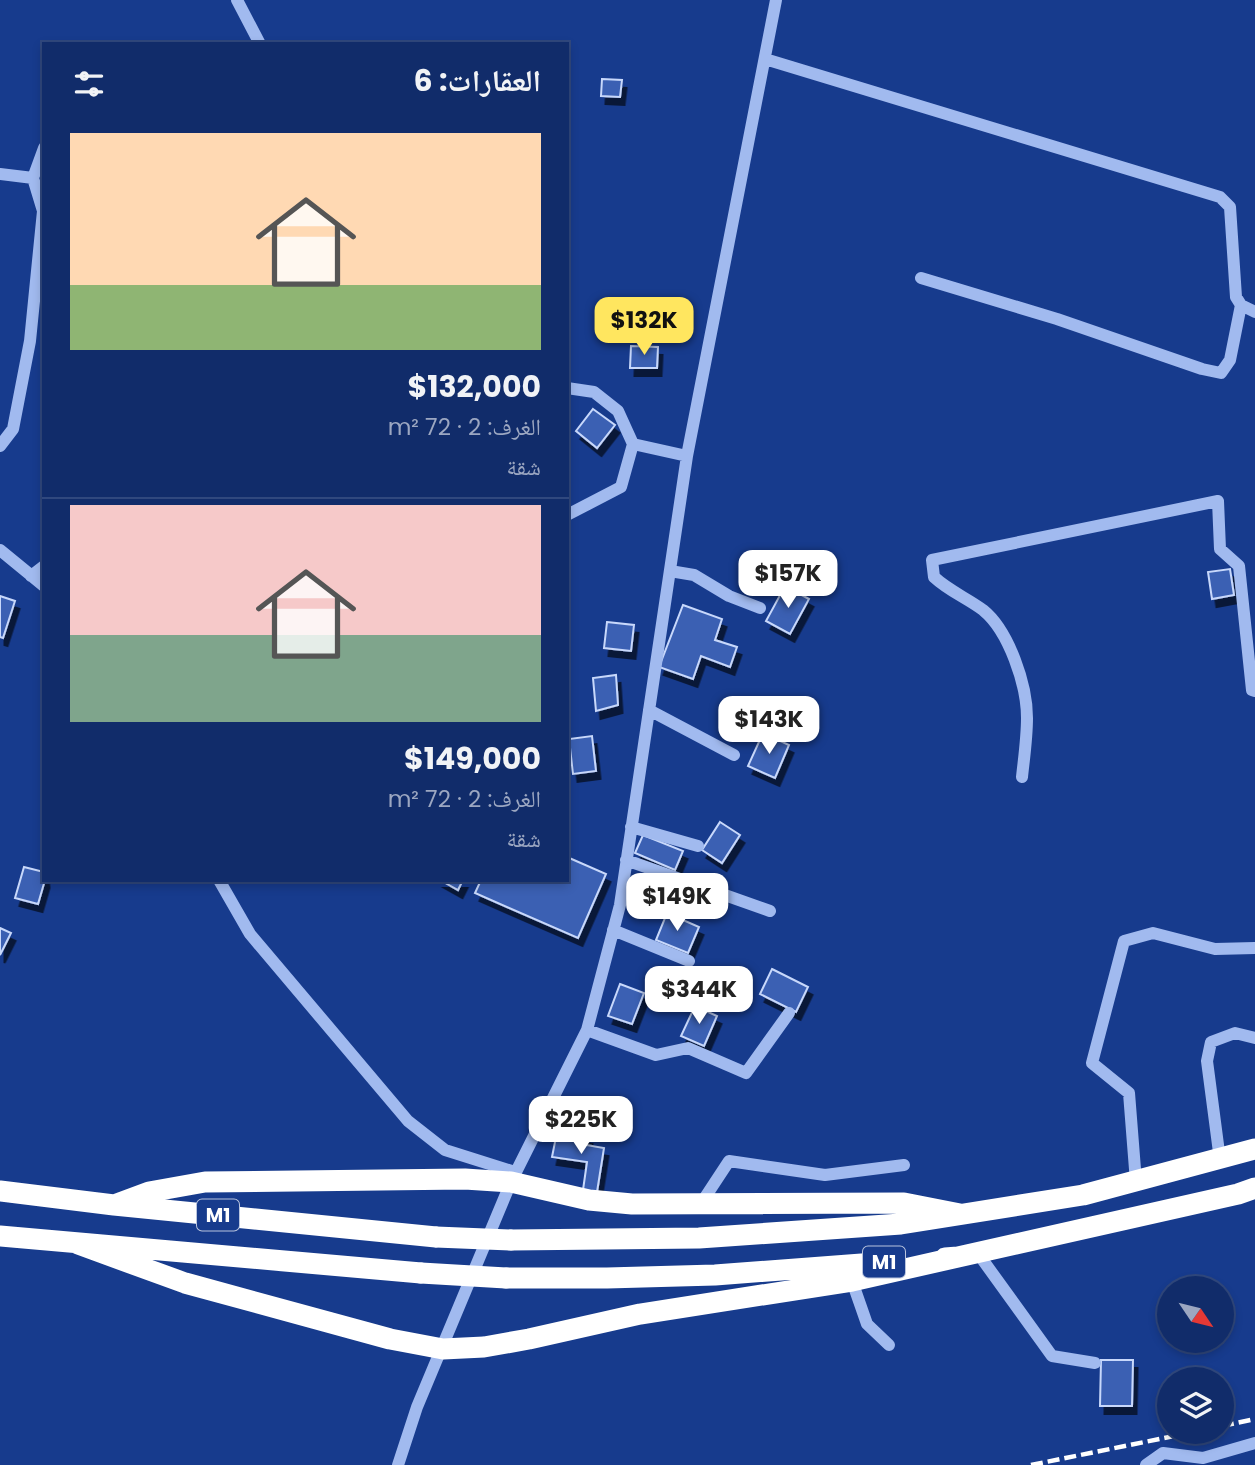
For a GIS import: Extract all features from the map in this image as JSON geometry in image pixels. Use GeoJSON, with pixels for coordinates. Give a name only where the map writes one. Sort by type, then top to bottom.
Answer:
{"type":"FeatureCollection","features":[{"type":"Feature","properties":{"kind":"highway","name":"M1"},"geometry":{"type":"LineString","coordinates":[[0,1191],[436,1237],[510,1240],[699,1238],[901,1224],[1083,1195],[1255,1149]]}},
{"type":"Feature","properties":{"kind":"highway"},"geometry":{"type":"LineString","coordinates":[[114,1205],[149,1192],[205,1182],[513,1177],[610,1203],[904,1203],[960,1214]]}},
{"type":"Feature","properties":{"kind":"highway","name":"M1"},"geometry":{"type":"LineString","coordinates":[[0,1236],[506,1278],[607,1279],[715,1275],[967,1254],[1255,1188]]}},
{"type":"Feature","properties":{"kind":"highway"},"geometry":{"type":"LineString","coordinates":[[78,1244],[185,1283],[390,1339],[443,1349],[484,1347],[640,1314],[852,1281],[967,1254]]}},
{"type":"Feature","properties":{"kind":"street"},"geometry":{"type":"LineString","coordinates":[[237,0],[259,42]]}},
{"type":"Feature","properties":{"kind":"street"},"geometry":{"type":"LineString","coordinates":[[398,1465],[417,1407],[513,1177],[587,1030],[620,905],[687,456],[776,0]]}},
{"type":"Feature","properties":{"kind":"street"},"geometry":{"type":"LineString","coordinates":[[765,59],[1220,197],[1230,207],[1236,297],[1241,305],[1255,312]]}},
{"type":"Feature","properties":{"kind":"street"},"geometry":{"type":"LineString","coordinates":[[42,153],[33,178],[42,208]]}},
{"type":"Feature","properties":{"kind":"street"},"geometry":{"type":"LineString","coordinates":[[0,174],[33,178]]}},
{"type":"Feature","properties":{"kind":"street"},"geometry":{"type":"LineString","coordinates":[[0,446],[13,429],[30,341],[42,221]]}},
{"type":"Feature","properties":{"kind":"street"},"geometry":{"type":"LineString","coordinates":[[920,278],[1057,319],[1202,369],[1222,373],[1230,360],[1241,305]]}},
{"type":"Feature","properties":{"kind":"street"},"geometry":{"type":"LineString","coordinates":[[569,388],[594,392],[618,411],[634,444],[621,487],[569,514]]}},
{"type":"Feature","properties":{"kind":"street"},"geometry":{"type":"LineString","coordinates":[[634,444],[687,456]]}},
{"type":"Feature","properties":{"kind":"street"},"geometry":{"type":"LineString","coordinates":[[1022,777],[1027,716],[1018,670],[1007,638],[984,611],[949,590],[934,577],[932,560],[1218,501],[1220,549],[1239,566],[1252,690],[1255,691]]}},
{"type":"Feature","properties":{"kind":"street"},"geometry":{"type":"LineString","coordinates":[[0,550],[42,584]]}},
{"type":"Feature","properties":{"kind":"street"},"geometry":{"type":"LineString","coordinates":[[31,576],[42,568]]}},
{"type":"Feature","properties":{"kind":"street"},"geometry":{"type":"LineString","coordinates":[[670,571],[694,575],[729,596],[760,608]]}},
{"type":"Feature","properties":{"kind":"street"},"geometry":{"type":"LineString","coordinates":[[649,710],[734,755]]}},
{"type":"Feature","properties":{"kind":"street"},"geometry":{"type":"LineString","coordinates":[[631,828],[698,846]]}},
{"type":"Feature","properties":{"kind":"street"},"geometry":{"type":"LineString","coordinates":[[626,860],[770,911]]}},
{"type":"Feature","properties":{"kind":"street"},"geometry":{"type":"LineString","coordinates":[[220,882],[250,934],[408,1121],[445,1150],[513,1177]]}},
{"type":"Feature","properties":{"kind":"street"},"geometry":{"type":"LineString","coordinates":[[613,930],[689,961]]}},
{"type":"Feature","properties":{"kind":"street"},"geometry":{"type":"LineString","coordinates":[[1136,1182],[1129,1093],[1092,1063],[1124,941],[1153,933],[1215,949],[1255,948]]}},
{"type":"Feature","properties":{"kind":"street"},"geometry":{"type":"LineString","coordinates":[[587,1030],[656,1055],[688,1048],[746,1073],[789,1013]]}},
{"type":"Feature","properties":{"kind":"street"},"geometry":{"type":"LineString","coordinates":[[1220,1160],[1207,1061],[1211,1042],[1235,1033],[1255,1038]]}},
{"type":"Feature","properties":{"kind":"street"},"geometry":{"type":"LineString","coordinates":[[702,1202],[729,1161],[825,1175],[904,1165]]}},
{"type":"Feature","properties":{"kind":"street"},"geometry":{"type":"LineString","coordinates":[[967,1254],[1052,1356],[1095,1363]]}},
{"type":"Feature","properties":{"kind":"street"},"geometry":{"type":"LineString","coordinates":[[852,1281],[867,1324],[889,1345]]}},
{"type":"Feature","properties":{"kind":"street"},"geometry":{"type":"LineString","coordinates":[[1146,1465],[1163,1453],[1203,1458],[1255,1443]]}},
{"type":"Feature","properties":{"kind":"building"},"geometry":{"type":"Polygon","coordinates":[[[602,79],[622,80],[620,97],[601,96],[602,79]]]}},
{"type":"Feature","properties":{"kind":"building"},"geometry":{"type":"Polygon","coordinates":[[[631,346],[658,347],[657,368],[630,368],[631,346]]]}},
{"type":"Feature","properties":{"kind":"building"},"geometry":{"type":"Polygon","coordinates":[[[593,409],[615,425],[597,448],[576,431],[593,409]]]}},
{"type":"Feature","properties":{"kind":"building"},"geometry":{"type":"Polygon","coordinates":[[[1230,569],[1234,595],[1212,599],[1208,572],[1230,569]]]}},
{"type":"Feature","properties":{"kind":"building"},"geometry":{"type":"Polygon","coordinates":[[[785,586],[809,599],[790,634],[766,621],[785,586]]]}},
{"type":"Feature","properties":{"kind":"building"},"geometry":{"type":"Polygon","coordinates":[[[0,596],[15,601],[3,638],[0,637],[0,596]]]}},
{"type":"Feature","properties":{"kind":"building"},"geometry":{"type":"Polygon","coordinates":[[[683,605],[722,619],[715,640],[737,647],[730,667],[701,656],[693,679],[659,667],[683,605]]]}},
{"type":"Feature","properties":{"kind":"building"},"geometry":{"type":"Polygon","coordinates":[[[607,622],[634,625],[631,651],[604,648],[607,622]]]}},
{"type":"Feature","properties":{"kind":"building"},"geometry":{"type":"Polygon","coordinates":[[[616,675],[618,705],[596,711],[593,678],[616,675]]]}},
{"type":"Feature","properties":{"kind":"building"},"geometry":{"type":"Polygon","coordinates":[[[763,733],[789,745],[775,778],[748,766],[763,733]]]}},
{"type":"Feature","properties":{"kind":"building"},"geometry":{"type":"Polygon","coordinates":[[[592,736],[596,771],[573,774],[569,739],[592,736]]]}},
{"type":"Feature","properties":{"kind":"building"},"geometry":{"type":"Polygon","coordinates":[[[720,822],[740,835],[722,863],[702,850],[720,822]]]}},
{"type":"Feature","properties":{"kind":"building"},"geometry":{"type":"Polygon","coordinates":[[[643,835],[683,851],[675,870],[635,853],[643,835]]]}},
{"type":"Feature","properties":{"kind":"building"},"geometry":{"type":"Polygon","coordinates":[[[569,858],[606,874],[578,938],[475,893],[480,882],[569,882],[569,858]]]}},
{"type":"Feature","properties":{"kind":"building"},"geometry":{"type":"Polygon","coordinates":[[[24,867],[42,872],[42,882],[44,882],[38,904],[15,898],[24,867]]]}},
{"type":"Feature","properties":{"kind":"building"},"geometry":{"type":"Polygon","coordinates":[[[444,882],[462,882],[458,890],[444,882]]]}},
{"type":"Feature","properties":{"kind":"building"},"geometry":{"type":"Polygon","coordinates":[[[667,913],[699,927],[688,953],[656,940],[667,913]]]}},
{"type":"Feature","properties":{"kind":"building"},"geometry":{"type":"Polygon","coordinates":[[[0,928],[11,933],[0,955],[0,928]]]}},
{"type":"Feature","properties":{"kind":"building"},"geometry":{"type":"Polygon","coordinates":[[[772,969],[808,987],[796,1012],[760,994],[772,969]]]}},
{"type":"Feature","properties":{"kind":"building"},"geometry":{"type":"Polygon","coordinates":[[[620,984],[644,993],[632,1024],[608,1016],[620,984]]]}},
{"type":"Feature","properties":{"kind":"building"},"geometry":{"type":"Polygon","coordinates":[[[695,1006],[717,1016],[704,1046],[681,1036],[695,1006]]]}},
{"type":"Feature","properties":{"kind":"building"},"geometry":{"type":"Polygon","coordinates":[[[557,1132],[588,1136],[586,1145],[604,1148],[597,1192],[583,1190],[587,1162],[552,1157],[557,1132]]]}},
{"type":"Feature","properties":{"kind":"building"},"geometry":{"type":"Polygon","coordinates":[[[1101,1360],[1133,1360],[1132,1406],[1100,1406],[1101,1360]]]}},
{"type":"Feature","properties":{"kind":"railway"},"geometry":{"type":"LineString","coordinates":[[1234,1423],[1255,1419]]}},
{"type":"Feature","properties":{"kind":"railway"},"geometry":{"type":"LineString","coordinates":[[1031,1465],[1157,1439]]}}]}
